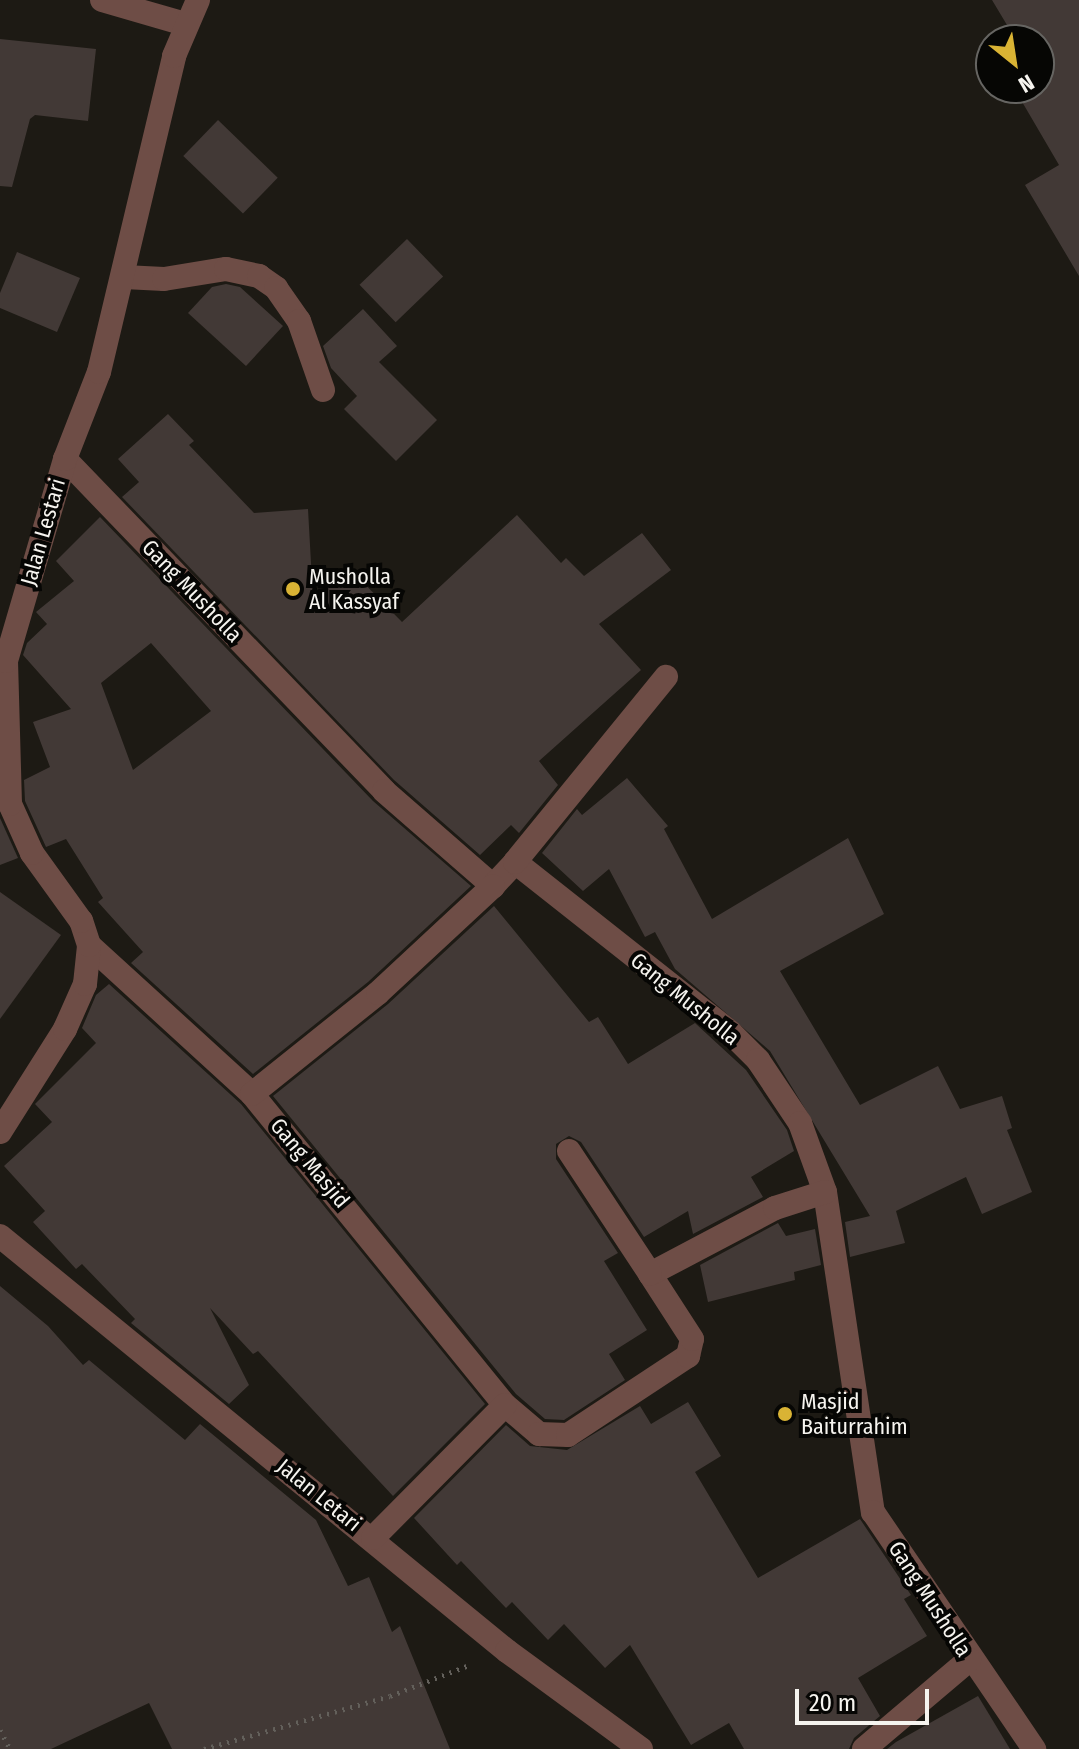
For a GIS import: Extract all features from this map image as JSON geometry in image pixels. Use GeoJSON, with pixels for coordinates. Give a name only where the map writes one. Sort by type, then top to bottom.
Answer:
{"type":"FeatureCollection","features":[{"type":"Feature","properties":{"kind":"street"},"geometry":{"type":"LineString","coordinates":[[102,0],[185,24]]}},
{"type":"Feature","properties":{"kind":"street","name":"Jalan Lestari"},"geometry":{"type":"LineString","coordinates":[[89,945],[81,921],[19,830],[10,804],[3,764],[6,661],[65,459],[99,372],[185,24],[198,0]]}},
{"type":"Feature","properties":{"kind":"street"},"geometry":{"type":"LineString","coordinates":[[124,277],[164,279],[226,269],[259,276],[276,288],[299,321],[323,390]]}},
{"type":"Feature","properties":{"kind":"street","name":"Gang Musholla"},"geometry":{"type":"LineString","coordinates":[[65,459],[384,791],[493,886]]}},
{"type":"Feature","properties":{"kind":"street"},"geometry":{"type":"LineString","coordinates":[[252,1094],[378,993],[493,886],[666,677]]}},
{"type":"Feature","properties":{"kind":"street","name":"Gang Musholla"},"geometry":{"type":"LineString","coordinates":[[515,862],[730,1032],[758,1060],[800,1123],[825,1192],[873,1512],[969,1660],[1034,1749]]}},
{"type":"Feature","properties":{"kind":"street"},"geometry":{"type":"LineString","coordinates":[[0,1132],[65,1029],[85,984],[89,945]]}},
{"type":"Feature","properties":{"kind":"street","name":"Gang Masjid"},"geometry":{"type":"LineString","coordinates":[[89,945],[252,1094],[505,1405],[539,1434],[568,1435],[682,1363],[692,1339],[650,1274]]}},
{"type":"Feature","properties":{"kind":"street"},"geometry":{"type":"LineString","coordinates":[[569,1151],[650,1274],[775,1208],[825,1192]]}},
{"type":"Feature","properties":{"kind":"street","name":"Jalan Letari"},"geometry":{"type":"LineString","coordinates":[[0,1236],[373,1538],[507,1651],[641,1749]]}},
{"type":"Feature","properties":{"kind":"street"},"geometry":{"type":"LineString","coordinates":[[373,1538],[505,1405]]}},
{"type":"Feature","properties":{"kind":"street"},"geometry":{"type":"LineString","coordinates":[[864,1749],[969,1660]]}},
{"type":"Feature","properties":{"kind":"path"},"geometry":{"type":"LineString","coordinates":[[204,1749],[390,1696],[507,1651]]}},
{"type":"Feature","properties":{"kind":"path"},"geometry":{"type":"LineString","coordinates":[[0,1730],[10,1749]]}},
{"type":"Feature","properties":{"kind":"building"},"geometry":{"type":"Polygon","coordinates":[[[992,0],[1079,0],[1079,276],[1025,185],[1059,165],[1023,104],[1055,104],[1055,24],[1006,24],[992,0]]]}},
{"type":"Feature","properties":{"kind":"building"},"geometry":{"type":"Polygon","coordinates":[[[0,39],[96,49],[88,121],[35,115],[30,119],[12,187],[0,186],[0,39]]]}},
{"type":"Feature","properties":{"kind":"building"},"geometry":{"type":"Polygon","coordinates":[[[218,120],[278,178],[243,214],[183,156],[218,120]]]}},
{"type":"Feature","properties":{"kind":"building"},"geometry":{"type":"Polygon","coordinates":[[[407,239],[443,276],[396,322],[360,285],[407,239]]]}},
{"type":"Feature","properties":{"kind":"building"},"geometry":{"type":"Polygon","coordinates":[[[17,252],[80,278],[57,332],[0,308],[0,293],[17,252]]]}},
{"type":"Feature","properties":{"kind":"building"},"geometry":{"type":"Polygon","coordinates":[[[226,284],[240,287],[283,326],[246,366],[188,313],[212,287],[226,284]]]}},
{"type":"Feature","properties":{"kind":"building"},"geometry":{"type":"Polygon","coordinates":[[[363,309],[397,346],[379,362],[437,420],[396,461],[344,409],[357,396],[331,368],[323,346],[363,309]]]}},
{"type":"Feature","properties":{"kind":"building"},"geometry":{"type":"Polygon","coordinates":[[[168,414],[194,441],[189,445],[254,513],[308,509],[313,599],[347,566],[402,622],[517,515],[561,563],[566,558],[584,576],[642,533],[671,570],[599,624],[641,670],[539,761],[558,785],[519,833],[511,825],[480,855],[394,780],[122,497],[139,482],[118,459],[168,414]]]}},
{"type":"Feature","properties":{"kind":"building"},"geometry":{"type":"Polygon","coordinates":[[[100,517],[373,801],[471,886],[368,982],[253,1074],[131,963],[143,952],[98,902],[103,898],[66,839],[46,847],[25,801],[24,780],[50,767],[33,722],[71,709],[23,655],[27,643],[47,624],[36,612],[74,581],[56,561],[100,517]],[[151,643],[101,683],[133,770],[211,711],[151,643]]]}},
{"type":"Feature","properties":{"kind":"building"},"geometry":{"type":"Polygon","coordinates":[[[627,778],[668,826],[664,829],[712,919],[848,838],[884,914],[780,971],[860,1105],[938,1066],[960,1109],[1002,1096],[1012,1128],[1007,1130],[1032,1192],[982,1214],[966,1177],[896,1211],[905,1243],[850,1257],[845,1222],[870,1216],[770,1051],[675,969],[655,932],[645,937],[609,869],[583,891],[542,853],[577,809],[582,815],[627,778]]]}},
{"type":"Feature","properties":{"kind":"building"},"geometry":{"type":"Polygon","coordinates":[[[0,818],[18,858],[0,865],[0,818]]]}},
{"type":"Feature","properties":{"kind":"building"},"geometry":{"type":"Polygon","coordinates":[[[0,892],[61,935],[0,1019],[0,892]]]}},
{"type":"Feature","properties":{"kind":"building"},"geometry":{"type":"Polygon","coordinates":[[[494,906],[589,1022],[598,1017],[628,1064],[695,1023],[746,1070],[787,1130],[794,1151],[751,1177],[763,1197],[693,1234],[688,1211],[644,1237],[581,1142],[569,1136],[556,1144],[556,1159],[618,1253],[604,1261],[647,1330],[609,1354],[625,1380],[564,1420],[545,1419],[516,1394],[273,1096],[388,1004],[494,906]]]}},
{"type":"Feature","properties":{"kind":"building"},"geometry":{"type":"Polygon","coordinates":[[[109,984],[241,1104],[485,1404],[393,1496],[258,1351],[253,1354],[210,1308],[249,1385],[229,1404],[131,1323],[135,1319],[82,1264],[76,1269],[33,1222],[45,1211],[4,1166],[52,1122],[35,1104],[96,1043],[82,1028],[96,995],[109,984]]]}},
{"type":"Feature","properties":{"kind":"building"},"geometry":{"type":"Polygon","coordinates":[[[778,1223],[786,1236],[815,1229],[821,1265],[794,1272],[795,1280],[708,1302],[700,1265],[778,1223]]]}},
{"type":"Feature","properties":{"kind":"building"},"geometry":{"type":"Polygon","coordinates":[[[0,1286],[48,1326],[83,1365],[89,1360],[185,1440],[200,1424],[316,1520],[348,1586],[369,1577],[392,1632],[400,1626],[450,1749],[172,1749],[149,1703],[51,1749],[0,1749],[0,1286]]]}},
{"type":"Feature","properties":{"kind":"building"},"geometry":{"type":"Polygon","coordinates":[[[688,1402],[721,1456],[695,1472],[758,1578],[860,1519],[911,1595],[904,1599],[927,1636],[858,1678],[880,1716],[854,1738],[849,1749],[744,1749],[729,1723],[691,1745],[630,1645],[605,1668],[564,1624],[548,1640],[512,1602],[506,1608],[461,1561],[457,1565],[414,1518],[506,1425],[530,1446],[567,1450],[640,1406],[651,1424],[688,1402]]]}},
{"type":"Feature","properties":{"kind":"building"},"geometry":{"type":"Polygon","coordinates":[[[978,1696],[1010,1749],[887,1749],[896,1742],[978,1696]]]}},
{"type":"Feature","properties":{"kind":"place","name":"Musholla Al Kassyaf"},"geometry":{"type":"Point","coordinates":[293,589]}},
{"type":"Feature","properties":{"kind":"place","name":"Masjid Baiturrahim"},"geometry":{"type":"Point","coordinates":[785,1414]}}]}
